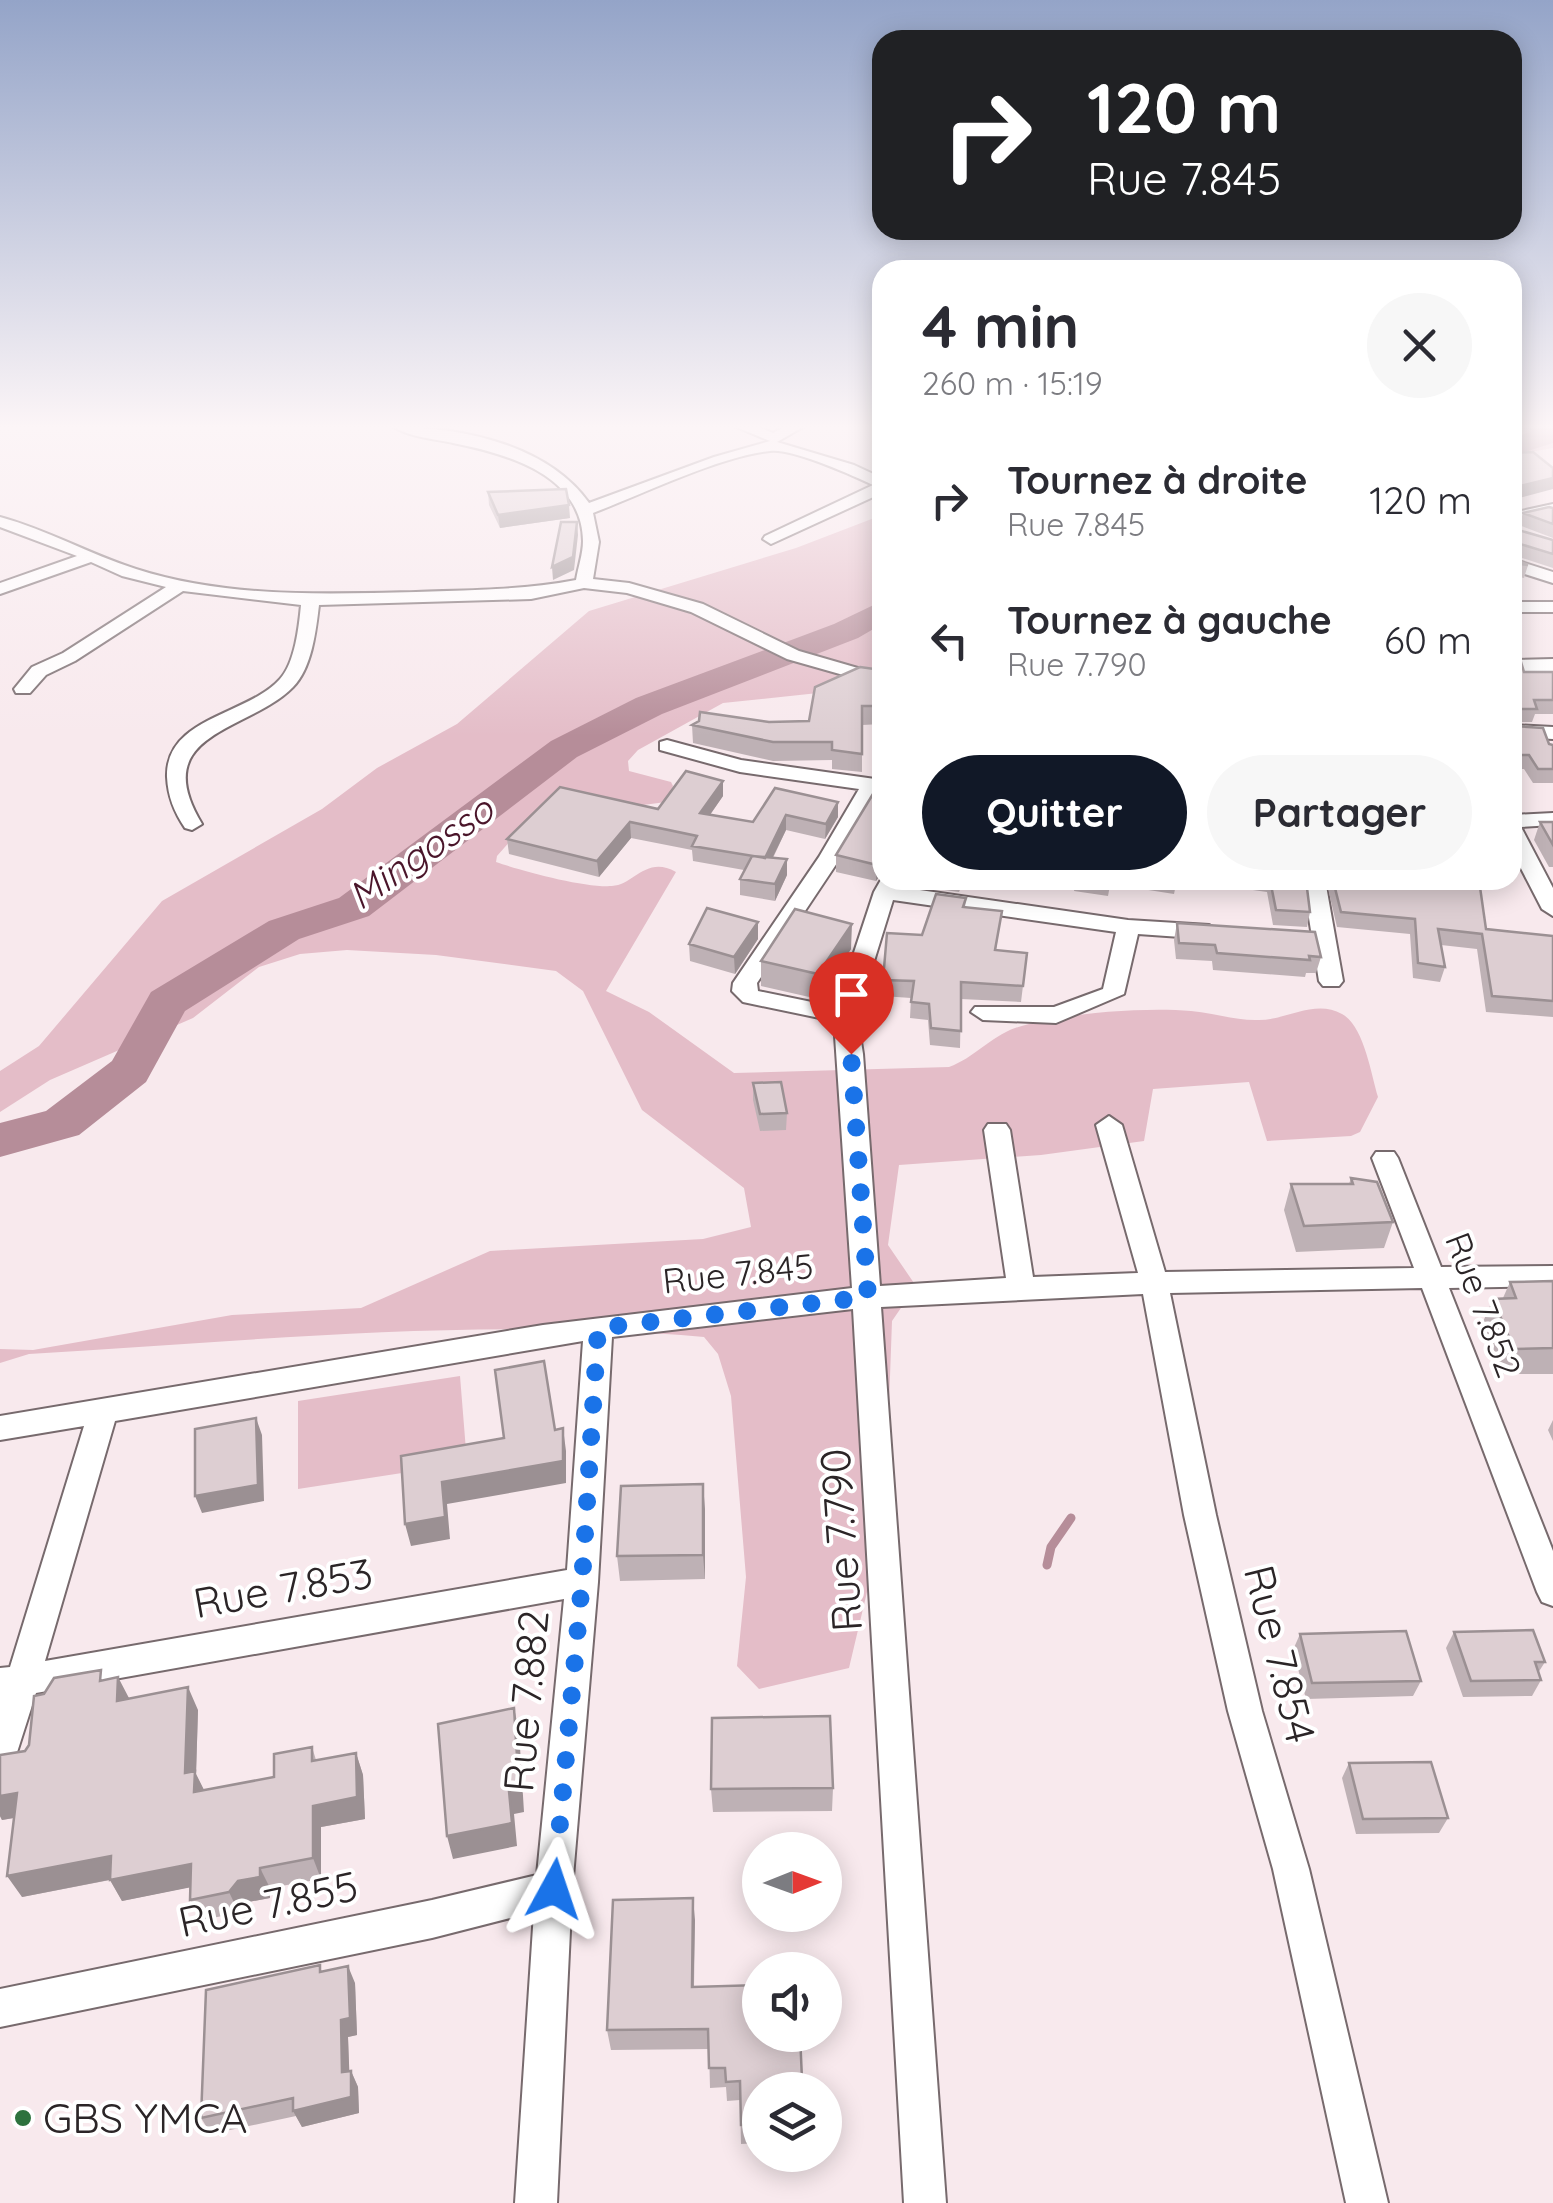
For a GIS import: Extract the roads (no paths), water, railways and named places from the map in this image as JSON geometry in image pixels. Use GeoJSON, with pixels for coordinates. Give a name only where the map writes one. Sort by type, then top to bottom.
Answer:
{"type":"FeatureCollection","features":[{"type":"Feature","properties":{"kind":"street"},"geometry":{"type":"LineString","coordinates":[[27,530],[128,572],[180,585],[310,600],[531,594],[584,583],[629,588],[697,608],[794,655],[872,678]]}},
{"type":"Feature","properties":{"kind":"street"},"geometry":{"type":"LineString","coordinates":[[584,583],[591,541],[588,530]]}},
{"type":"Feature","properties":{"kind":"street"},"geometry":{"type":"LineString","coordinates":[[772,539],[791,530]]}},
{"type":"Feature","properties":{"kind":"street"},"geometry":{"type":"LineString","coordinates":[[0,589],[92,556]]}},
{"type":"Feature","properties":{"kind":"street"},"geometry":{"type":"LineString","coordinates":[[1522,567],[1553,578]]}},
{"type":"Feature","properties":{"kind":"street"},"geometry":{"type":"LineString","coordinates":[[23,689],[39,672],[69,658],[180,585]]}},
{"type":"Feature","properties":{"kind":"street"},"geometry":{"type":"LineString","coordinates":[[192,824],[182,810],[175,778],[178,755],[193,736],[255,706],[293,677],[311,612],[310,600]]}},
{"type":"Feature","properties":{"kind":"street"},"geometry":{"type":"LineString","coordinates":[[1522,607],[1553,607]]}},
{"type":"Feature","properties":{"kind":"street"},"geometry":{"type":"LineString","coordinates":[[1522,666],[1553,664]]}},
{"type":"Feature","properties":{"kind":"street"},"geometry":{"type":"LineString","coordinates":[[1522,731],[1553,733]]}},
{"type":"Feature","properties":{"kind":"street"},"geometry":{"type":"LineString","coordinates":[[668,746],[740,766],[872,784]]}},
{"type":"Feature","properties":{"kind":"street"},"geometry":{"type":"LineString","coordinates":[[844,1016],[752,997],[744,991],[745,983],[872,793]]}},
{"type":"Feature","properties":{"kind":"street"},"geometry":{"type":"LineString","coordinates":[[1522,821],[1553,819]]}},
{"type":"Feature","properties":{"kind":"street"},"geometry":{"type":"LineString","coordinates":[[1522,849],[1553,910]]}},
{"type":"Feature","properties":{"kind":"street","name":"Rue 7.790"},"geometry":{"type":"LineString","coordinates":[[887,890],[844,1016],[851,1054],[868,1297],[925,2203]]}},
{"type":"Feature","properties":{"kind":"street"},"geometry":{"type":"LineString","coordinates":[[911,890],[1128,927],[1234,934]]}},
{"type":"Feature","properties":{"kind":"street"},"geometry":{"type":"LineString","coordinates":[[1314,890],[1315,939],[1331,981]]}},
{"type":"Feature","properties":{"kind":"street"},"geometry":{"type":"LineString","coordinates":[[983,1012],[1056,1015],[1111,994],[1116,989],[1128,927]]}},
{"type":"Feature","properties":{"kind":"street","name":"Rue 7.854"},"geometry":{"type":"LineString","coordinates":[[1110,1125],[1155,1285],[1200,1515],[1245,1711],[1291,1869],[1367,2203]]}},
{"type":"Feature","properties":{"kind":"street"},"geometry":{"type":"LineString","coordinates":[[997,1130],[1021,1288]]}},
{"type":"Feature","properties":{"kind":"street","name":"Rue 7.852"},"geometry":{"type":"LineString","coordinates":[[1385,1158],[1553,1592]]}},
{"type":"Feature","properties":{"kind":"street","name":"Rue 7.845"},"geometry":{"type":"LineString","coordinates":[[0,1428],[598,1328],[868,1297],[1021,1288],[1553,1276]]}},
{"type":"Feature","properties":{"kind":"street","name":"Rue 7.882"},"geometry":{"type":"LineString","coordinates":[[536,2203],[554,1889],[582,1582],[598,1328]]}},
{"type":"Feature","properties":{"kind":"street"},"geometry":{"type":"LineString","coordinates":[[0,1756],[11,1682],[103,1412]]}},
{"type":"Feature","properties":{"kind":"street","name":"Rue 7.853"},"geometry":{"type":"LineString","coordinates":[[11,1682],[582,1582]]}},
{"type":"Feature","properties":{"kind":"street","name":"Rue 7.855"},"geometry":{"type":"LineString","coordinates":[[0,2008],[432,1919],[554,1889]]}},
{"type":"Feature","properties":{"kind":"waterway","name":"Mingosso"},"geometry":{"type":"LineString","coordinates":[[0,1140],[62,1123],[130,1071],[167,1002],[284,930],[354,907],[564,749],[649,706],[846,631],[872,617]]}},
{"type":"Feature","properties":{"kind":"waterway"},"geometry":{"type":"LineString","coordinates":[[1047,1565],[1051,1547],[1071,1518]]}},
{"type":"Feature","properties":{"kind":"place","name":"GBS YMCA"},"geometry":{"type":"Point","coordinates":[23,2118]}}]}
